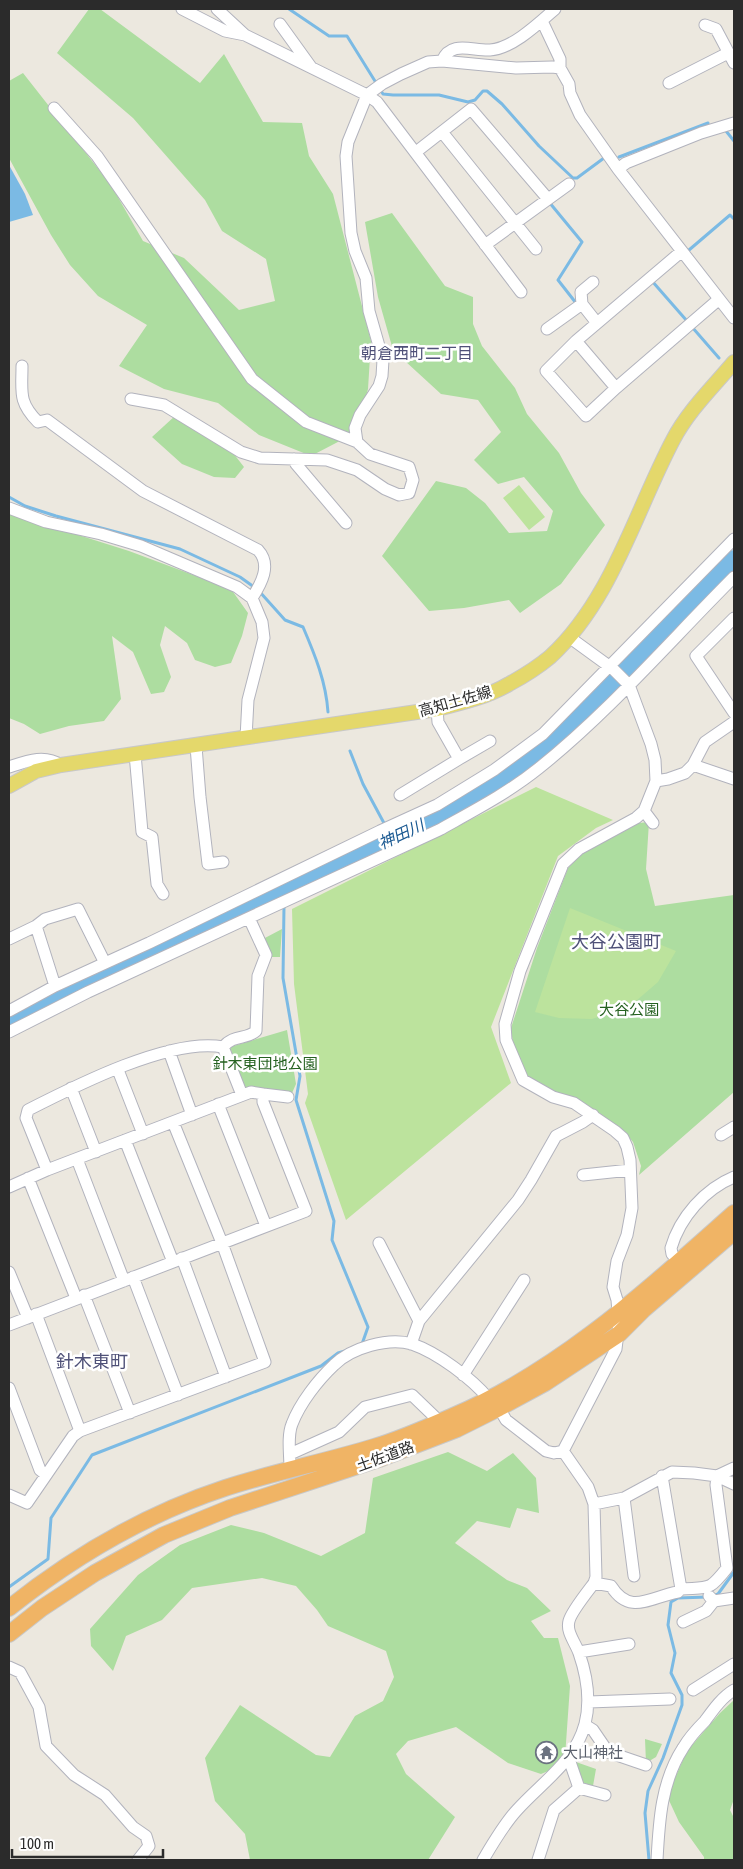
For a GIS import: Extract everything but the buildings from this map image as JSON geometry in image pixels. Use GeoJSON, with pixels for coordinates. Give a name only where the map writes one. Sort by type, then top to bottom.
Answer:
{"type":"FeatureCollection","features":[{"type":"Feature","properties":{"kind":"highway","name":"土佐道路"},"geometry":{"type":"LineString","coordinates":[[9,1634],[42,1608],[95,1572],[164,1535],[230,1508],[379,1459],[457,1429],[619,1313],[734,1213]]}},
{"type":"Feature","properties":{"kind":"highway","name":"土佐道路"},"geometry":{"type":"LineString","coordinates":[[9,1608],[79,1558],[160,1513],[290,1462],[376,1446],[494,1404],[546,1383],[619,1334],[643,1310],[734,1232]]}},
{"type":"Feature","properties":{"kind":"main road","name":"高知土佐線"},"geometry":{"type":"LineString","coordinates":[[9,786],[36,771],[60,765],[437,709],[478,698],[507,685],[549,658],[586,616],[603,588],[674,438],[689,415],[734,362]]}},
{"type":"Feature","properties":{"kind":"street"},"geometry":{"type":"LineString","coordinates":[[182,9],[225,31],[245,35],[312,69],[375,89]]}},
{"type":"Feature","properties":{"kind":"street"},"geometry":{"type":"LineString","coordinates":[[219,9],[245,35]]}},
{"type":"Feature","properties":{"kind":"street"},"geometry":{"type":"LineString","coordinates":[[442,61],[446,52],[453,48],[492,50],[512,43],[555,9]]}},
{"type":"Feature","properties":{"kind":"street"},"geometry":{"type":"LineString","coordinates":[[542,21],[560,58],[560,68],[569,84],[570,93],[580,115],[618,169],[718,300],[734,318]]}},
{"type":"Feature","properties":{"kind":"street"},"geometry":{"type":"LineString","coordinates":[[280,24],[312,69]]}},
{"type":"Feature","properties":{"kind":"street"},"geometry":{"type":"LineString","coordinates":[[669,83],[731,58],[716,29],[705,25]]}},
{"type":"Feature","properties":{"kind":"street"},"geometry":{"type":"LineString","coordinates":[[357,442],[355,428],[360,415],[379,386],[383,360],[369,311],[366,278],[355,251],[351,233],[346,156],[348,142],[375,89],[413,67],[428,62],[442,61],[516,68],[552,66],[560,68]]}},
{"type":"Feature","properties":{"kind":"street"},"geometry":{"type":"LineString","coordinates":[[375,89],[377,102],[520,292]]}},
{"type":"Feature","properties":{"kind":"street"},"geometry":{"type":"LineString","coordinates":[[54,108],[97,156],[252,379],[306,422],[357,442],[370,454],[409,467],[413,480],[409,493],[399,495],[384,488],[357,470],[327,460],[260,458],[240,452],[164,405],[131,399]]}},
{"type":"Feature","properties":{"kind":"street"},"geometry":{"type":"LineString","coordinates":[[416,152],[471,109],[548,199]]}},
{"type":"Feature","properties":{"kind":"street"},"geometry":{"type":"LineString","coordinates":[[618,169],[626,163],[734,122]]}},
{"type":"Feature","properties":{"kind":"street"},"geometry":{"type":"LineString","coordinates":[[442,132],[536,249]]}},
{"type":"Feature","properties":{"kind":"street"},"geometry":{"type":"LineString","coordinates":[[485,245],[569,184]]}},
{"type":"Feature","properties":{"kind":"street"},"geometry":{"type":"LineString","coordinates":[[682,251],[576,341],[546,371],[586,416],[718,300]]}},
{"type":"Feature","properties":{"kind":"street"},"geometry":{"type":"LineString","coordinates":[[594,282],[581,292],[582,304],[597,323]]}},
{"type":"Feature","properties":{"kind":"street"},"geometry":{"type":"LineString","coordinates":[[547,329],[582,304]]}},
{"type":"Feature","properties":{"kind":"street"},"geometry":{"type":"LineString","coordinates":[[576,341],[616,388]]}},
{"type":"Feature","properties":{"kind":"street"},"geometry":{"type":"LineString","coordinates":[[22,366],[22,399],[27,412],[38,422],[47,420],[143,491],[258,550],[264,556],[261,585],[252,598]]}},
{"type":"Feature","properties":{"kind":"street"},"geometry":{"type":"LineString","coordinates":[[294,459],[296,464],[346,523]]}},
{"type":"Feature","properties":{"kind":"street"},"geometry":{"type":"LineString","coordinates":[[9,508],[46,522],[101,534],[141,546],[237,587],[252,598],[262,622],[264,638],[248,700],[246,738]]}},
{"type":"Feature","properties":{"kind":"street"},"geometry":{"type":"LineString","coordinates":[[9,1011],[55,986],[437,805],[494,770],[543,734],[611,668],[734,539]]}},
{"type":"Feature","properties":{"kind":"street"},"geometry":{"type":"LineString","coordinates":[[9,1032],[88,992],[438,830],[492,800],[538,769],[628,684],[734,577]]}},
{"type":"Feature","properties":{"kind":"street"},"geometry":{"type":"LineString","coordinates":[[734,618],[696,656],[730,695],[734,713]]}},
{"type":"Feature","properties":{"kind":"street"},"geometry":{"type":"LineString","coordinates":[[290,1462],[291,1426],[302,1403],[333,1365],[349,1354],[371,1346],[394,1342],[411,1344],[435,1356],[463,1374],[481,1390],[506,1420],[546,1451],[554,1453],[563,1451],[616,1350],[619,1334],[619,1313],[613,1287],[617,1261],[627,1235],[632,1208],[628,1147],[623,1138],[593,1115],[574,1104],[535,1089],[523,1080],[506,1040],[505,1024],[520,971],[563,864],[579,849],[636,818],[644,810],[656,781],[656,760],[628,684],[611,668],[569,637]]}},
{"type":"Feature","properties":{"kind":"street"},"geometry":{"type":"LineString","coordinates":[[437,709],[438,722],[459,759]]}},
{"type":"Feature","properties":{"kind":"street"},"geometry":{"type":"LineString","coordinates":[[656,781],[668,780],[685,773],[693,765],[705,742],[734,722]]}},
{"type":"Feature","properties":{"kind":"street"},"geometry":{"type":"LineString","coordinates":[[400,795],[490,740]]}},
{"type":"Feature","properties":{"kind":"street"},"geometry":{"type":"LineString","coordinates":[[196,746],[208,864],[223,862]]}},
{"type":"Feature","properties":{"kind":"street"},"geometry":{"type":"LineString","coordinates":[[135,754],[142,832],[152,837],[156,884],[163,894]]}},
{"type":"Feature","properties":{"kind":"street"},"geometry":{"type":"LineString","coordinates":[[9,767],[28,761],[49,759],[60,765]]}},
{"type":"Feature","properties":{"kind":"street"},"geometry":{"type":"LineString","coordinates":[[693,765],[734,779]]}},
{"type":"Feature","properties":{"kind":"street"},"geometry":{"type":"LineString","coordinates":[[644,810],[653,823]]}},
{"type":"Feature","properties":{"kind":"street"},"geometry":{"type":"LineString","coordinates":[[9,939],[46,919],[78,909],[105,963]]}},
{"type":"Feature","properties":{"kind":"street"},"geometry":{"type":"LineString","coordinates":[[223,1047],[229,1040],[252,1034],[256,1031],[258,976],[266,955],[249,918]]}},
{"type":"Feature","properties":{"kind":"street"},"geometry":{"type":"LineString","coordinates":[[36,926],[55,986]]}},
{"type":"Feature","properties":{"kind":"street"},"geometry":{"type":"LineString","coordinates":[[46,1170],[26,1118],[28,1110],[71,1088],[158,1054],[209,1044],[223,1047]]}},
{"type":"Feature","properties":{"kind":"street"},"geometry":{"type":"LineString","coordinates":[[223,1047],[242,1095]]}},
{"type":"Feature","properties":{"kind":"street"},"geometry":{"type":"LineString","coordinates":[[169,1052],[192,1115]]}},
{"type":"Feature","properties":{"kind":"street"},"geometry":{"type":"LineString","coordinates":[[118,1070],[142,1134]]}},
{"type":"Feature","properties":{"kind":"street"},"geometry":{"type":"LineString","coordinates":[[71,1088],[96,1152]]}},
{"type":"Feature","properties":{"kind":"street"},"geometry":{"type":"LineString","coordinates":[[9,1187],[46,1170],[251,1092],[288,1097]]}},
{"type":"Feature","properties":{"kind":"street"},"geometry":{"type":"LineString","coordinates":[[9,1324],[306,1211],[263,1102],[263,1094]]}},
{"type":"Feature","properties":{"kind":"street"},"geometry":{"type":"LineString","coordinates":[[218,1104],[266,1226]]}},
{"type":"Feature","properties":{"kind":"street"},"geometry":{"type":"LineString","coordinates":[[411,1344],[419,1321],[518,1200],[556,1136],[593,1115]]}},
{"type":"Feature","properties":{"kind":"street"},"geometry":{"type":"LineString","coordinates":[[9,1495],[27,1503],[45,1474],[73,1436],[80,1431],[265,1362],[222,1243],[172,1122]]}},
{"type":"Feature","properties":{"kind":"street"},"geometry":{"type":"LineString","coordinates":[[721,1135],[734,1127]]}},
{"type":"Feature","properties":{"kind":"street"},"geometry":{"type":"LineString","coordinates":[[125,1140],[226,1377]]}},
{"type":"Feature","properties":{"kind":"street"},"geometry":{"type":"LineString","coordinates":[[77,1159],[178,1395]]}},
{"type":"Feature","properties":{"kind":"street"},"geometry":{"type":"LineString","coordinates":[[583,1175],[630,1170]]}},
{"type":"Feature","properties":{"kind":"street"},"geometry":{"type":"LineString","coordinates":[[680,1261],[672,1254],[671,1248],[684,1220],[699,1200],[721,1182],[734,1177]]}},
{"type":"Feature","properties":{"kind":"street"},"geometry":{"type":"LineString","coordinates":[[28,1178],[130,1413]]}},
{"type":"Feature","properties":{"kind":"street"},"geometry":{"type":"LineString","coordinates":[[379,1243],[419,1321]]}},
{"type":"Feature","properties":{"kind":"street"},"geometry":{"type":"LineString","coordinates":[[9,1273],[32,1316],[80,1431]]}},
{"type":"Feature","properties":{"kind":"street"},"geometry":{"type":"LineString","coordinates":[[463,1374],[524,1280]]}},
{"type":"Feature","properties":{"kind":"street"},"geometry":{"type":"LineString","coordinates":[[9,1388],[40,1470],[45,1474]]}},
{"type":"Feature","properties":{"kind":"street"},"geometry":{"type":"LineString","coordinates":[[290,1462],[339,1432],[364,1407],[412,1395],[439,1422]]}},
{"type":"Feature","properties":{"kind":"street"},"geometry":{"type":"LineString","coordinates":[[482,1860],[515,1811],[568,1759],[585,1725],[588,1702],[587,1684],[579,1652],[568,1629],[569,1619],[594,1583],[596,1565],[594,1504],[588,1487],[563,1451]]}},
{"type":"Feature","properties":{"kind":"street"},"geometry":{"type":"LineString","coordinates":[[717,1476],[734,1468]]}},
{"type":"Feature","properties":{"kind":"street"},"geometry":{"type":"LineString","coordinates":[[594,1504],[624,1498],[672,1472],[717,1476],[734,1484]]}},
{"type":"Feature","properties":{"kind":"street"},"geometry":{"type":"LineString","coordinates":[[662,1476],[681,1589]]}},
{"type":"Feature","properties":{"kind":"street"},"geometry":{"type":"LineString","coordinates":[[683,1622],[706,1611],[714,1585],[727,1568],[716,1485],[717,1476]]}},
{"type":"Feature","properties":{"kind":"street"},"geometry":{"type":"LineString","coordinates":[[624,1498],[634,1576]]}},
{"type":"Feature","properties":{"kind":"street"},"geometry":{"type":"LineString","coordinates":[[594,1583],[611,1586],[618,1597],[626,1602],[636,1603],[678,1592],[681,1589],[734,1598]]}},
{"type":"Feature","properties":{"kind":"street"},"geometry":{"type":"LineString","coordinates":[[579,1652],[629,1644]]}},
{"type":"Feature","properties":{"kind":"street"},"geometry":{"type":"LineString","coordinates":[[693,1690],[734,1664]]}},
{"type":"Feature","properties":{"kind":"street"},"geometry":{"type":"LineString","coordinates":[[9,1667],[20,1672],[39,1707],[46,1746],[74,1775],[105,1796],[133,1827],[146,1836],[149,1846],[143,1859]]}},
{"type":"Feature","properties":{"kind":"street"},"geometry":{"type":"LineString","coordinates":[[656,1860],[659,1820],[672,1768],[683,1747],[713,1710],[734,1690]]}},
{"type":"Feature","properties":{"kind":"street"},"geometry":{"type":"LineString","coordinates":[[588,1702],[670,1699]]}},
{"type":"Feature","properties":{"kind":"street"},"geometry":{"type":"LineString","coordinates":[[585,1725],[593,1730],[608,1752],[646,1765]]}},
{"type":"Feature","properties":{"kind":"street"},"geometry":{"type":"LineString","coordinates":[[568,1759],[579,1788]]}},
{"type":"Feature","properties":{"kind":"street"},"geometry":{"type":"LineString","coordinates":[[579,1788],[605,1795]]}},
{"type":"Feature","properties":{"kind":"street"},"geometry":{"type":"LineString","coordinates":[[538,1860],[554,1810],[579,1788]]}},
{"type":"Feature","properties":{"kind":"green space"},"geometry":{"type":"Polygon","coordinates":[[[89,9],[100,9],[200,83],[224,54],[263,122],[302,123],[309,156],[333,194],[371,341],[368,389],[357,432],[311,456],[259,435],[218,403],[164,389],[119,366],[147,325],[98,296],[70,265],[51,235],[9,158],[9,81],[23,73],[111,185],[143,241],[184,258],[239,310],[275,301],[266,259],[222,231],[205,200],[133,118],[57,53],[89,9]]]}},
{"type":"Feature","properties":{"kind":"green space"},"geometry":{"type":"Polygon","coordinates":[[[392,213],[445,286],[473,297],[473,324],[482,346],[515,388],[527,414],[559,453],[581,493],[605,525],[561,584],[520,613],[509,600],[464,608],[429,611],[382,556],[436,481],[466,488],[485,503],[509,533],[547,531],[553,511],[524,477],[498,484],[474,460],[501,432],[478,400],[441,394],[393,350],[378,297],[365,222],[392,213]]]}},
{"type":"Feature","properties":{"kind":"green space"},"geometry":{"type":"Polygon","coordinates":[[[176,415],[230,449],[244,467],[235,478],[214,477],[182,464],[152,437],[176,415]]]}},
{"type":"Feature","properties":{"kind":"green space"},"geometry":{"type":"Polygon","coordinates":[[[519,485],[545,517],[529,530],[503,498],[519,485]]]}},
{"type":"Feature","properties":{"kind":"green space"},"geometry":{"type":"Polygon","coordinates":[[[9,513],[129,551],[231,589],[248,613],[242,636],[231,663],[215,667],[195,660],[187,643],[165,626],[160,645],[171,677],[164,692],[151,694],[133,652],[112,636],[121,699],[104,721],[69,726],[40,734],[24,724],[9,718],[9,513]]]}},
{"type":"Feature","properties":{"kind":"green space"},"geometry":{"type":"Polygon","coordinates":[[[536,787],[613,820],[596,828],[558,856],[491,1027],[511,1083],[346,1220],[305,1103],[308,1094],[294,984],[292,909],[536,787]]]}},
{"type":"Feature","properties":{"kind":"green space","name":"大谷公園"},"geometry":{"type":"Polygon","coordinates":[[[649,822],[646,869],[655,906],[734,895],[734,1092],[639,1175],[641,1166],[633,1142],[621,1128],[575,1099],[548,1089],[526,1075],[513,1044],[511,1028],[537,948],[568,868],[583,853],[639,823],[649,822]]]}},
{"type":"Feature","properties":{"kind":"green space"},"geometry":{"type":"Polygon","coordinates":[[[570,908],[676,951],[658,982],[629,1007],[592,1019],[559,1018],[535,1012],[570,908]]]}},
{"type":"Feature","properties":{"kind":"green space"},"geometry":{"type":"Polygon","coordinates":[[[282,929],[280,957],[270,957],[263,939],[282,929]]]}},
{"type":"Feature","properties":{"kind":"green space","name":"針木東団地公園"},"geometry":{"type":"Polygon","coordinates":[[[287,1030],[296,1084],[292,1093],[244,1090],[230,1047],[287,1030]]]}},
{"type":"Feature","properties":{"kind":"green space"},"geometry":{"type":"Polygon","coordinates":[[[448,1452],[487,1471],[513,1453],[536,1478],[539,1513],[517,1508],[510,1528],[477,1521],[455,1543],[507,1580],[527,1588],[551,1611],[531,1621],[544,1638],[558,1638],[570,1686],[565,1757],[553,1769],[541,1774],[508,1763],[456,1727],[408,1741],[396,1754],[406,1774],[455,1817],[428,1860],[250,1860],[245,1834],[215,1801],[205,1758],[240,1705],[316,1755],[330,1757],[355,1716],[383,1701],[394,1677],[386,1651],[328,1626],[296,1586],[262,1578],[192,1588],[162,1620],[126,1636],[113,1671],[91,1646],[90,1629],[138,1575],[180,1545],[231,1525],[264,1533],[321,1556],[365,1533],[373,1478],[448,1452]]]}},
{"type":"Feature","properties":{"kind":"green space"},"geometry":{"type":"Polygon","coordinates":[[[734,1700],[734,1799],[730,1810],[734,1818],[734,1859],[704,1860],[704,1857],[679,1822],[667,1796],[687,1751],[734,1700]]]}},
{"type":"Feature","properties":{"kind":"green space"},"geometry":{"type":"Polygon","coordinates":[[[645,1739],[662,1744],[656,1757],[646,1763],[645,1739]]]}},
{"type":"Feature","properties":{"kind":"green space"},"geometry":{"type":"Polygon","coordinates":[[[576,1762],[596,1769],[593,1786],[581,1782],[576,1762]]]}},
{"type":"Feature","properties":{"kind":"water"},"geometry":{"type":"Polygon","coordinates":[[[9,165],[25,194],[33,215],[9,222],[9,165]]]}},
{"type":"Feature","properties":{"kind":"waterway"},"geometry":{"type":"LineString","coordinates":[[289,9],[329,36],[347,36],[383,94],[439,95],[468,102],[475,100],[483,91],[487,91],[502,104],[539,146],[573,178],[577,178],[604,158]]}},
{"type":"Feature","properties":{"kind":"waterway"},"geometry":{"type":"LineString","coordinates":[[619,157],[708,123]]}},
{"type":"Feature","properties":{"kind":"waterway"},"geometry":{"type":"LineString","coordinates":[[726,131],[734,141]]}},
{"type":"Feature","properties":{"kind":"waterway"},"geometry":{"type":"LineString","coordinates":[[549,202],[582,242],[558,280],[576,303]]}},
{"type":"Feature","properties":{"kind":"waterway"},"geometry":{"type":"LineString","coordinates":[[689,250],[730,215],[734,219]]}},
{"type":"Feature","properties":{"kind":"waterway"},"geometry":{"type":"LineString","coordinates":[[652,281],[687,321]]}},
{"type":"Feature","properties":{"kind":"waterway"},"geometry":{"type":"LineString","coordinates":[[692,327],[719,358]]}},
{"type":"Feature","properties":{"kind":"waterway"},"geometry":{"type":"LineString","coordinates":[[9,497],[25,506],[56,516],[180,549],[240,577],[254,587]]}},
{"type":"Feature","properties":{"kind":"waterway","name":"神田川"},"geometry":{"type":"LineString","coordinates":[[9,1022],[53,998],[463,805],[520,767],[585,711],[734,559]]}},
{"type":"Feature","properties":{"kind":"waterway"},"geometry":{"type":"LineString","coordinates":[[259,591],[285,620],[303,627],[316,658],[328,712]]}},
{"type":"Feature","properties":{"kind":"waterway"},"geometry":{"type":"LineString","coordinates":[[350,751],[363,784],[385,825]]}},
{"type":"Feature","properties":{"kind":"waterway","name":"神田川"},"geometry":{"type":"LineString","coordinates":[[389,833],[393,838]]}},
{"type":"Feature","properties":{"kind":"waterway"},"geometry":{"type":"LineString","coordinates":[[284,890],[284,899]]}},
{"type":"Feature","properties":{"kind":"waterway"},"geometry":{"type":"LineString","coordinates":[[284,906],[283,978],[300,1076],[296,1100],[334,1221],[332,1240],[368,1327],[362,1344]]}},
{"type":"Feature","properties":{"kind":"waterway"},"geometry":{"type":"LineString","coordinates":[[9,1587],[48,1559],[51,1518],[92,1455],[321,1366],[338,1353],[345,1351]]}},
{"type":"Feature","properties":{"kind":"waterway"},"geometry":{"type":"LineString","coordinates":[[713,1596],[718,1594],[734,1572]]}},
{"type":"Feature","properties":{"kind":"waterway"},"geometry":{"type":"LineString","coordinates":[[649,1860],[645,1813],[648,1791],[663,1758],[682,1705],[682,1695],[671,1673],[675,1653],[668,1625],[671,1602],[678,1598],[707,1597]]}},
{"type":"Feature","properties":{"kind":"place","name":"大山神社"},"geometry":{"type":"Point","coordinates":[547,1752]}},
{"type":"Feature","properties":{"kind":"district","name":"朝倉西町二丁目"},"geometry":{"type":"Point","coordinates":[417,353]}},
{"type":"Feature","properties":{"kind":"district","name":"大谷公園町"},"geometry":{"type":"Point","coordinates":[616,941]}},
{"type":"Feature","properties":{"kind":"district","name":"針木東町"},"geometry":{"type":"Point","coordinates":[92,1361]}}]}
